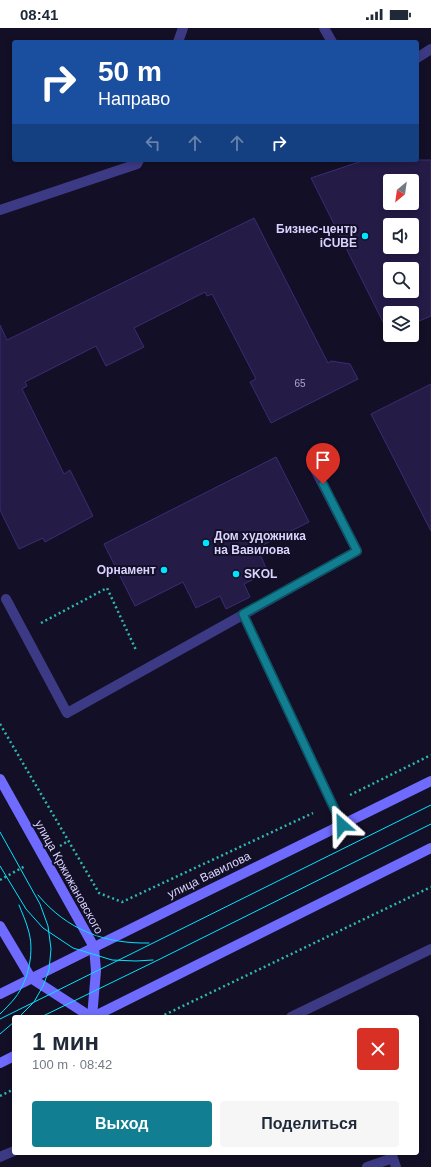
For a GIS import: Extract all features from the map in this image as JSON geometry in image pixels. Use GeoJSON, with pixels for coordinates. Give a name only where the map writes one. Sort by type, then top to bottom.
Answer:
{"type":"FeatureCollection","features":[{"type":"Feature","properties":{"kind":"main road","name":"улица Кржижановского"},"geometry":{"type":"LineString","coordinates":[[0,779],[94,947],[96,971],[92,1015]]}},
{"type":"Feature","properties":{"kind":"main road","name":"улица Вавилова"},"geometry":{"type":"LineString","coordinates":[[0,994],[431,781]]}},
{"type":"Feature","properties":{"kind":"main road"},"geometry":{"type":"LineString","coordinates":[[96,1015],[431,848]]}},
{"type":"Feature","properties":{"kind":"main road"},"geometry":{"type":"LineString","coordinates":[[0,926],[31,978],[89,1015]]}},
{"type":"Feature","properties":{"kind":"main road"},"geometry":{"type":"LineString","coordinates":[[0,1063],[12,1057]]}},
{"type":"Feature","properties":{"kind":"lane"},"geometry":{"type":"LineString","coordinates":[[179,40],[183,28]]}},
{"type":"Feature","properties":{"kind":"lane"},"geometry":{"type":"LineString","coordinates":[[324,28],[331,40]]}},
{"type":"Feature","properties":{"kind":"lane"},"geometry":{"type":"LineString","coordinates":[[419,57],[431,49]]}},
{"type":"Feature","properties":{"kind":"lane"},"geometry":{"type":"LineString","coordinates":[[0,210],[137,164],[138,162]]}},
{"type":"Feature","properties":{"kind":"lane"},"geometry":{"type":"LineString","coordinates":[[6,600],[67,713],[357,551],[316,471]]}},
{"type":"Feature","properties":{"kind":"lane"},"geometry":{"type":"LineString","coordinates":[[243,614],[342,825]]}},
{"type":"Feature","properties":{"kind":"lane"},"geometry":{"type":"LineString","coordinates":[[295,1015],[431,949]]}},
{"type":"Feature","properties":{"kind":"lane"},"geometry":{"type":"LineString","coordinates":[[0,1157],[12,1152]]}},
{"type":"Feature","properties":{"kind":"lane"},"geometry":{"type":"LineString","coordinates":[[367,1167],[393,1158],[396,1167]]}},
{"type":"Feature","properties":{"kind":"path"},"geometry":{"type":"LineString","coordinates":[[24,632],[107,588],[145,669]]}},
{"type":"Feature","properties":{"kind":"path"},"geometry":{"type":"LineString","coordinates":[[0,724],[99,893],[122,902],[332,804],[431,755]]}},
{"type":"Feature","properties":{"kind":"path"},"geometry":{"type":"LineString","coordinates":[[164,1015],[431,887]]}},
{"type":"Feature","properties":{"kind":"path"},"geometry":{"type":"LineString","coordinates":[[0,1096],[12,1090]]}},
{"type":"Feature","properties":{"kind":"building","name":"Бизнес-центр iCUBE"},"geometry":{"type":"Polygon","coordinates":[[[419,160],[431,160],[431,316],[419,321],[419,306],[383,306],[383,322],[311,178],[359,162],[419,162],[419,160]]]}},
{"type":"Feature","properties":{"kind":"building"},"geometry":{"type":"Polygon","coordinates":[[[254,218],[328,363],[331,361],[350,364],[358,379],[271,423],[250,382],[256,379],[212,294],[207,296],[205,292],[134,328],[144,347],[106,366],[96,346],[25,382],[27,386],[22,389],[64,474],[70,470],[93,516],[45,542],[43,538],[19,549],[0,510],[0,325],[7,340],[254,218]]]}},
{"type":"Feature","properties":{"kind":"building"},"geometry":{"type":"Polygon","coordinates":[[[431,384],[431,531],[371,414],[431,384]]]}},
{"type":"Feature","properties":{"kind":"building"},"geometry":{"type":"Polygon","coordinates":[[[276,457],[309,522],[257,548],[268,572],[244,584],[250,597],[226,609],[220,596],[196,608],[183,582],[135,606],[104,544],[276,457]]]}},
{"type":"Feature","properties":{"kind":"tram line"},"geometry":{"type":"LineString","coordinates":[[0,1019],[431,805]]}},
{"type":"Feature","properties":{"kind":"tram line"},"geometry":{"type":"LineString","coordinates":[[45,1015],[431,824]]}},
{"type":"Feature","properties":{"kind":"tram line"},"geometry":{"type":"LineString","coordinates":[[0,832],[40,904],[48,926],[51,949],[49,970],[43,986],[34,1002],[21,1015]]}},
{"type":"Feature","properties":{"kind":"tram line"},"geometry":{"type":"LineString","coordinates":[[0,866],[26,909],[43,928],[73,948],[112,960],[153,960]]}},
{"type":"Feature","properties":{"kind":"tram line"},"geometry":{"type":"LineString","coordinates":[[38,895],[49,907],[74,926],[117,941],[149,943]]}},
{"type":"Feature","properties":{"kind":"tram line"},"geometry":{"type":"LineString","coordinates":[[0,1014],[20,991],[27,974],[31,955],[30,937],[19,905]]}},
{"type":"Feature","properties":{"kind":"tram line"},"geometry":{"type":"LineString","coordinates":[[0,1034],[12,1024]]}},
{"type":"Feature","properties":{"kind":"place","name":"Бизнес-центр iCUBE"},"geometry":{"type":"Point","coordinates":[365,236]}},
{"type":"Feature","properties":{"kind":"place","name":"Дом художника на Вавилова"},"geometry":{"type":"Point","coordinates":[206,543]}},
{"type":"Feature","properties":{"kind":"place","name":"Орнамент"},"geometry":{"type":"Point","coordinates":[164,570]}},
{"type":"Feature","properties":{"kind":"place","name":"SKOL"},"geometry":{"type":"Point","coordinates":[236,574]}},
{"type":"Feature","properties":{"kind":"route"},"geometry":{"type":"LineString","coordinates":[[323,484],[357,551],[243,614],[342,825]]}}]}
